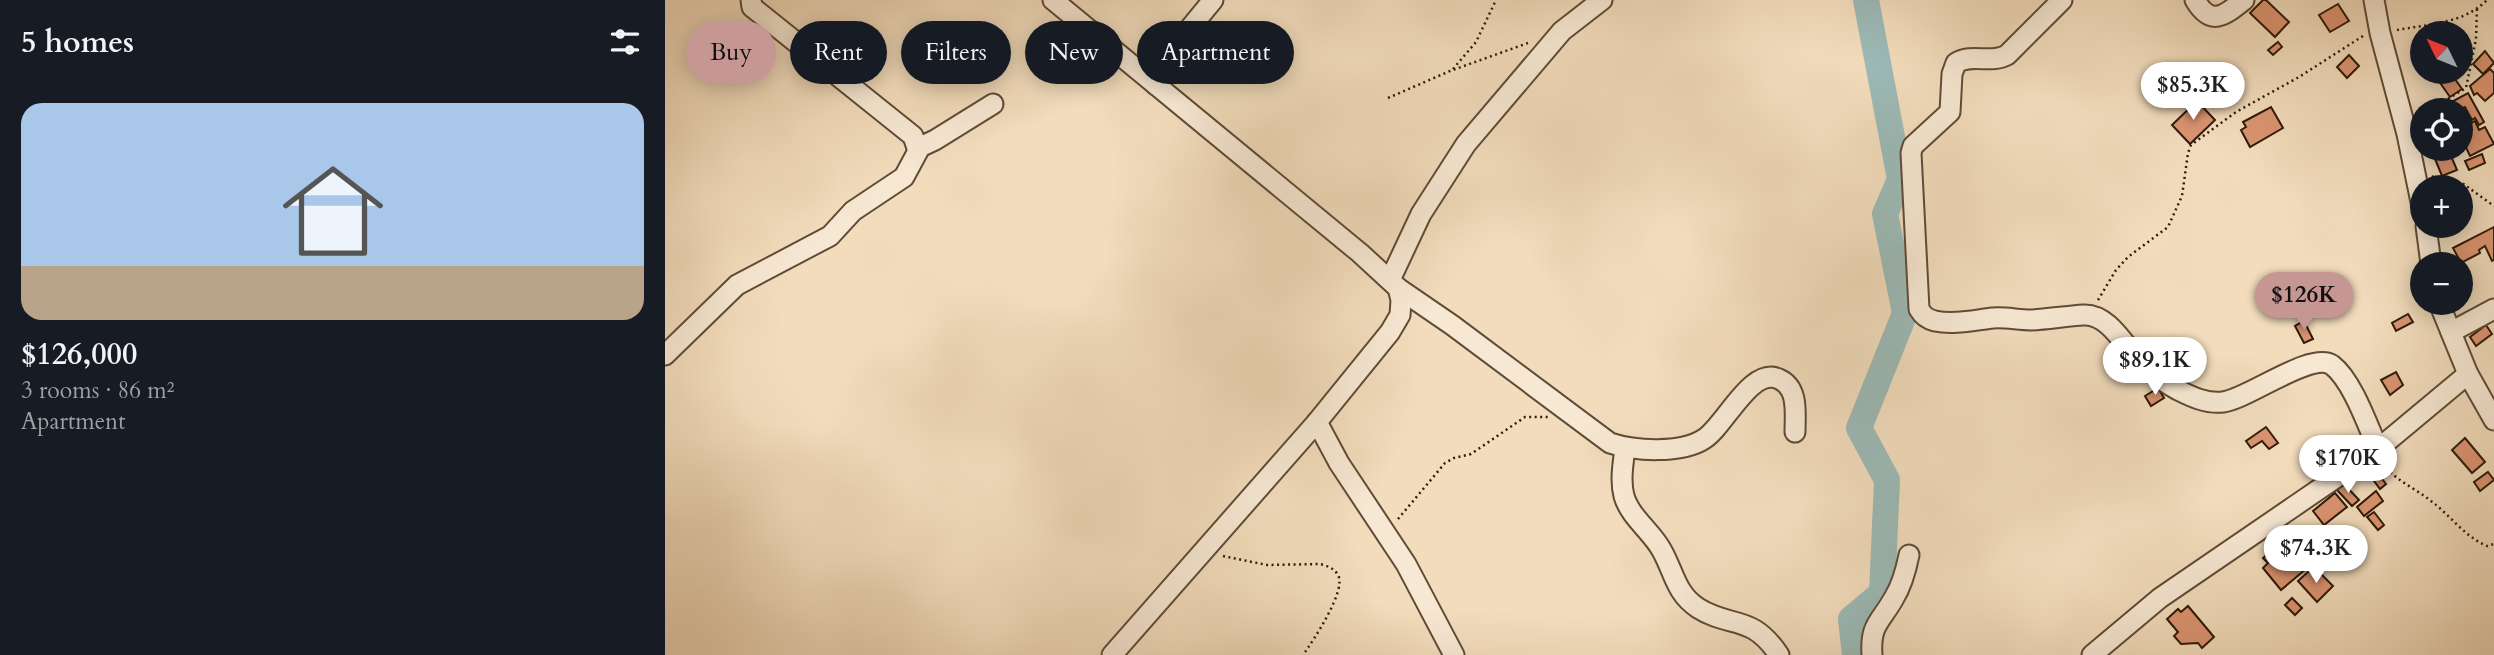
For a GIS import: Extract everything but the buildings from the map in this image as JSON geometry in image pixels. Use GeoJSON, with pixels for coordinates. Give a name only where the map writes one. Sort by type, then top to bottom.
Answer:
{"type":"FeatureCollection","features":[{"type":"Feature","properties":{"kind":"street"},"geometry":{"type":"LineString","coordinates":[[665,355],[737,285],[830,236],[853,211],[904,177],[918,151],[913,136],[752,7],[751,0]]}},
{"type":"Feature","properties":{"kind":"street"},"geometry":{"type":"LineString","coordinates":[[1053,0],[1394,284],[1610,443],[1644,450],[1685,447],[1704,440],[1720,425],[1754,383],[1764,378],[1776,377],[1788,384],[1793,393],[1795,432]]}},
{"type":"Feature","properties":{"kind":"street"},"geometry":{"type":"LineString","coordinates":[[1156,85],[1177,44],[1213,0]]}},
{"type":"Feature","properties":{"kind":"street"},"geometry":{"type":"LineString","coordinates":[[1112,655],[1317,422],[1390,332],[1400,315],[1401,300],[1394,284],[1421,214],[1465,144],[1562,31],[1602,0]]}},
{"type":"Feature","properties":{"kind":"street"},"geometry":{"type":"LineString","coordinates":[[2062,0],[2001,59],[1971,58],[1957,63],[1952,74],[1949,112],[1913,146],[1919,309],[1926,318],[1937,321],[1960,322],[1997,318],[2031,320],[2083,315],[2097,317],[2156,376],[2175,388],[2208,402],[2234,400],[2317,362],[2331,365],[2342,376],[2357,402],[2376,450]]}},
{"type":"Feature","properties":{"kind":"street"},"geometry":{"type":"LineString","coordinates":[[2195,0],[2203,12],[2215,18],[2243,0]]}},
{"type":"Feature","properties":{"kind":"street"},"geometry":{"type":"LineString","coordinates":[[2374,0],[2379,30],[2416,175]]}},
{"type":"Feature","properties":{"kind":"street"},"geometry":{"type":"LineString","coordinates":[[918,148],[993,104]]}},
{"type":"Feature","properties":{"kind":"street"},"geometry":{"type":"LineString","coordinates":[[2451,332],[2494,309]]}},
{"type":"Feature","properties":{"kind":"street"},"geometry":{"type":"LineString","coordinates":[[2444,315],[2468,374],[2494,420]]}},
{"type":"Feature","properties":{"kind":"street"},"geometry":{"type":"LineString","coordinates":[[2092,655],[2160,598],[2376,450],[2468,374]]}},
{"type":"Feature","properties":{"kind":"street"},"geometry":{"type":"LineString","coordinates":[[1317,422],[1339,463],[1406,564],[1454,655]]}},
{"type":"Feature","properties":{"kind":"street"},"geometry":{"type":"LineString","coordinates":[[1625,448],[1622,479],[1625,497],[1632,512],[1662,550],[1683,595],[1696,607],[1712,615],[1746,624],[1763,635],[1779,655]]}},
{"type":"Feature","properties":{"kind":"street"},"geometry":{"type":"LineString","coordinates":[[1872,655],[1871,639],[1874,627],[1899,588],[1909,555]]}},
{"type":"Feature","properties":{"kind":"path"},"geometry":{"type":"LineString","coordinates":[[1450,71],[1476,42],[1496,0]]}},
{"type":"Feature","properties":{"kind":"path"},"geometry":{"type":"LineString","coordinates":[[2097,317],[2099,299],[2116,270],[2128,257],[2168,227],[2175,215],[2182,196],[2191,145],[2236,112],[2379,30],[2458,20],[2487,0]]}},
{"type":"Feature","properties":{"kind":"path"},"geometry":{"type":"LineString","coordinates":[[2449,98],[2466,88],[2476,39],[2477,9]]}},
{"type":"Feature","properties":{"kind":"path"},"geometry":{"type":"LineString","coordinates":[[1388,98],[1450,71],[1536,40]]}},
{"type":"Feature","properties":{"kind":"path"},"geometry":{"type":"LineString","coordinates":[[2414,165],[2442,183],[2462,183],[2494,206]]}},
{"type":"Feature","properties":{"kind":"path"},"geometry":{"type":"LineString","coordinates":[[1384,529],[1406,510],[1445,463],[1471,454],[1525,418],[1550,417],[1566,412]]}},
{"type":"Feature","properties":{"kind":"path"},"geometry":{"type":"LineString","coordinates":[[2376,450],[2395,478],[2430,500],[2458,526],[2482,543],[2487,546],[2494,544]]}},
{"type":"Feature","properties":{"kind":"path"},"geometry":{"type":"LineString","coordinates":[[1204,551],[1252,563],[1283,566],[1319,564],[1334,570],[1340,582],[1330,614],[1303,655]]}},
{"type":"Feature","properties":{"kind":"waterway"},"geometry":{"type":"LineString","coordinates":[[1855,655],[1851,619],[1882,593],[1887,480],[1859,428],[1905,313],[1885,214],[1900,179],[1866,0]]}}]}
